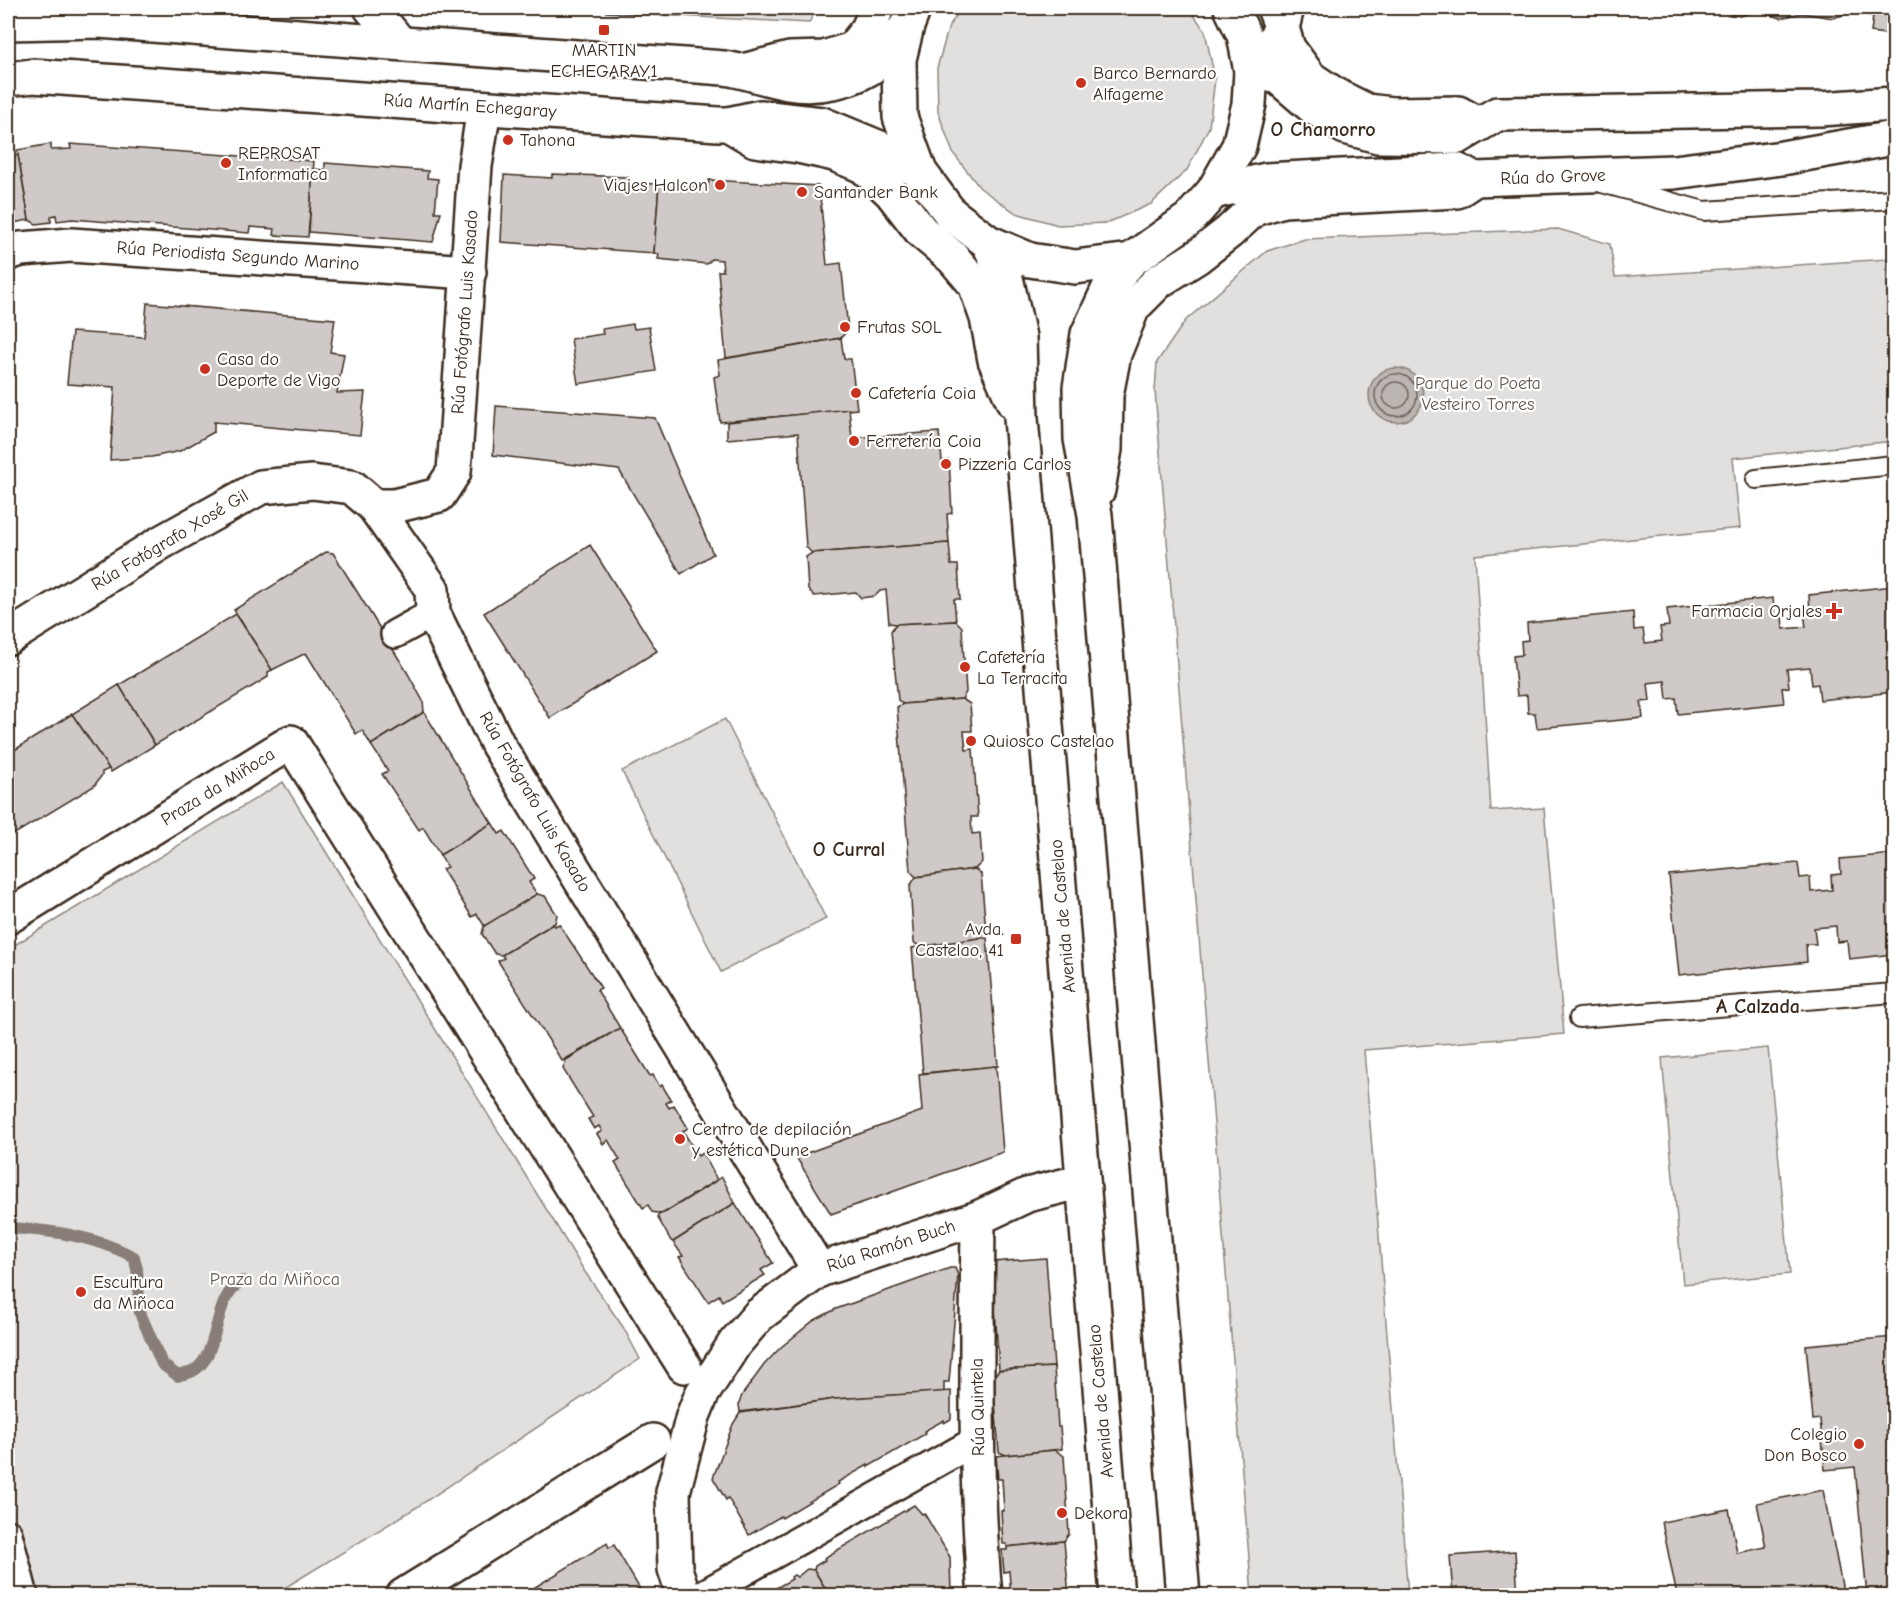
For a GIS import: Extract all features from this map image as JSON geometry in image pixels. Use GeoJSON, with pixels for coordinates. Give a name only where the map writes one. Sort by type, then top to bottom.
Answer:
{"type":"FeatureCollection","features":[{"type":"Feature","properties":{"kind":"main road"},"geometry":{"type":"LineString","coordinates":[[370,8],[400,43]]}},
{"type":"Feature","properties":{"kind":"main road"},"geometry":{"type":"LineString","coordinates":[[743,70],[790,59],[824,58],[852,49],[868,29],[878,8]]}},
{"type":"Feature","properties":{"kind":"main road"},"geometry":{"type":"LineString","coordinates":[[1183,1596],[1095,515],[1080,439],[1080,388],[1088,334],[1111,284],[1131,260],[1189,219],[1213,192],[1239,146],[1249,104],[1251,70],[1244,35],[1231,8]]}},
{"type":"Feature","properties":{"kind":"main road"},"geometry":{"type":"LineString","coordinates":[[1251,70],[1281,14]]}},
{"type":"Feature","properties":{"kind":"main road"},"geometry":{"type":"LineString","coordinates":[[1281,14],[1288,48],[1310,78],[1337,96],[1367,111],[1394,114],[1458,113],[1478,124]]}},
{"type":"Feature","properties":{"kind":"main road"},"geometry":{"type":"LineString","coordinates":[[8,23],[99,21],[400,43],[743,70],[789,83],[822,84],[853,76],[878,62],[910,17]]}},
{"type":"Feature","properties":{"kind":"main road"},"geometry":{"type":"LineString","coordinates":[[910,17],[899,59],[900,117],[920,172],[951,214],[988,242],[1030,260],[1075,267],[1131,260]]}},
{"type":"Feature","properties":{"kind":"main road"},"geometry":{"type":"LineString","coordinates":[[1251,70],[1278,77],[1313,107],[1345,127],[1378,136],[1458,137],[1497,114],[1820,109],[1894,104]]}},
{"type":"Feature","properties":{"kind":"main road","name":"Rúa Martín Echegaray"},"geometry":{"type":"LineString","coordinates":[[8,80],[33,76],[728,124],[760,117],[822,124],[880,148],[920,172]]}},
{"type":"Feature","properties":{"kind":"main road","name":"Rúa Fotógrafo Luis Kasado"},"geometry":{"type":"LineString","coordinates":[[374,506],[394,506],[439,495],[454,472],[475,166],[484,108]]}},
{"type":"Feature","properties":{"kind":"main road"},"geometry":{"type":"LineString","coordinates":[[728,124],[755,140],[834,154],[863,166],[891,192],[922,232],[954,258],[975,284],[987,318],[995,360],[1021,418]]}},
{"type":"Feature","properties":{"kind":"main road","name":"Rúa do Grove"},"geometry":{"type":"LineString","coordinates":[[1213,192],[1266,180],[1456,170],[1476,179],[1674,172],[1782,158],[1894,139]]}},
{"type":"Feature","properties":{"kind":"main road"},"geometry":{"type":"LineString","coordinates":[[1095,515],[1105,449],[1106,395],[1114,354],[1133,306],[1159,281],[1197,257],[1254,209],[1283,200],[1456,191],[1476,179]]}},
{"type":"Feature","properties":{"kind":"main road","name":"Avenida de Castelao"},"geometry":{"type":"LineString","coordinates":[[988,242],[1007,282],[1019,336],[1021,418],[1117,1596]]}},
{"type":"Feature","properties":{"kind":"main road","name":"Rúa Periodista Segundo Marino"},"geometry":{"type":"LineString","coordinates":[[8,253],[21,249],[70,245],[469,272]]}},
{"type":"Feature","properties":{"kind":"main road","name":"Rúa Fotógrafo Xosé Gil"},"geometry":{"type":"LineString","coordinates":[[8,638],[162,542],[261,487],[312,482],[352,487],[374,506]]}},
{"type":"Feature","properties":{"kind":"main road","name":"Rúa Fotógrafo Luis Kasado"},"geometry":{"type":"LineString","coordinates":[[374,506],[432,589],[433,613],[498,745],[819,1270]]}},
{"type":"Feature","properties":{"kind":"main road","name":"Praza da Miñoca"},"geometry":{"type":"LineString","coordinates":[[8,916],[291,742],[684,1366]]}},
{"type":"Feature","properties":{"kind":"main road","name":"Rúa Ramón Buch"},"geometry":{"type":"LineString","coordinates":[[684,1596],[675,1569],[673,1492],[693,1416],[702,1394],[735,1343],[759,1315],[819,1270],[978,1218],[1028,1195],[1083,1181]]}},
{"type":"Feature","properties":{"kind":"main road","name":"Rúa Quintela"},"geometry":{"type":"LineString","coordinates":[[978,1218],[980,1535],[985,1596]]}},
{"type":"Feature","properties":{"kind":"main road"},"geometry":{"type":"LineString","coordinates":[[403,1596],[653,1441]]}},
{"type":"Feature","properties":{"kind":"street"},"geometry":{"type":"LineString","coordinates":[[395,634],[433,613]]}},
{"type":"Feature","properties":{"kind":"street"},"geometry":{"type":"LineString","coordinates":[[700,1596],[979,1439]]}},
{"type":"Feature","properties":{"kind":"street"},"geometry":{"type":"LineString","coordinates":[[8,1534],[24,1596]]}},
{"type":"Feature","properties":{"kind":"lane"},"geometry":{"type":"LineString","coordinates":[[1580,176],[1624,191],[1704,211],[1894,199]]}},
{"type":"Feature","properties":{"kind":"lane"},"geometry":{"type":"LineString","coordinates":[[1756,479],[1894,465]]}},
{"type":"Feature","properties":{"kind":"lane"},"geometry":{"type":"LineString","coordinates":[[1579,1018],[1894,993]]}},
{"type":"Feature","properties":{"kind":"green space"},"geometry":{"type":"Polygon","coordinates":[[[667,8],[816,8],[809,23],[661,15],[667,8]]]}},
{"type":"Feature","properties":{"kind":"green space"},"geometry":{"type":"Polygon","coordinates":[[[962,8],[1189,8],[1205,31],[1215,79],[1209,127],[1187,170],[1151,204],[1107,223],[1058,225],[1016,213],[980,188],[953,153],[938,112],[937,68],[949,26],[962,8]]]}},
{"type":"Feature","properties":{"kind":"green space","name":"Parque do Poeta Vesteiro Torres"},"geometry":{"type":"Polygon","coordinates":[[[1558,229],[1610,244],[1615,277],[1888,259],[1894,326],[1894,441],[1733,458],[1740,528],[1475,555],[1491,811],[1544,808],[1564,1034],[1364,1050],[1408,1595],[1252,1595],[1155,391],[1157,362],[1186,320],[1267,251],[1305,239],[1558,229]]]}},
{"type":"Feature","properties":{"kind":"green space"},"geometry":{"type":"Polygon","coordinates":[[[725,719],[826,919],[721,972],[622,771],[725,719]]]}},
{"type":"Feature","properties":{"kind":"green space","name":"Praza da Miñoca"},"geometry":{"type":"Polygon","coordinates":[[[283,782],[585,1272],[623,1327],[640,1359],[417,1507],[273,1595],[8,1596],[8,949],[283,782]]]}},
{"type":"Feature","properties":{"kind":"green space"},"geometry":{"type":"Polygon","coordinates":[[[1768,1048],[1790,1274],[1683,1284],[1662,1058],[1768,1048]]]}},
{"type":"Feature","properties":{"kind":"water"},"geometry":{"type":"Polygon","coordinates":[[[1396,368],[1406,370],[1415,376],[1421,385],[1423,395],[1421,405],[1415,414],[1406,420],[1396,422],[1386,420],[1377,414],[1371,405],[1369,395],[1371,385],[1377,376],[1386,370],[1396,368]]]}},
{"type":"Feature","properties":{"kind":"building"},"geometry":{"type":"Polygon","coordinates":[[[607,8],[659,8],[659,15],[606,12],[607,8]]]}},
{"type":"Feature","properties":{"kind":"building"},"geometry":{"type":"Polygon","coordinates":[[[1692,8],[1894,8],[1894,25],[1892,35],[1871,32],[1873,16],[1849,13],[1833,18],[1802,13],[1781,18],[1757,11],[1740,16],[1715,10],[1693,15],[1692,8]]]}},
{"type":"Feature","properties":{"kind":"building"},"geometry":{"type":"Polygon","coordinates":[[[51,144],[51,150],[71,149],[70,144],[314,161],[308,237],[274,235],[275,229],[250,227],[249,233],[72,219],[57,221],[56,215],[51,216],[51,222],[36,224],[29,220],[17,150],[51,144]]]}},
{"type":"Feature","properties":{"kind":"building"},"geometry":{"type":"Polygon","coordinates":[[[18,155],[29,220],[8,224],[8,158],[18,155]]]}},
{"type":"Feature","properties":{"kind":"building"},"geometry":{"type":"Polygon","coordinates":[[[325,163],[428,171],[427,178],[438,179],[435,212],[441,212],[433,242],[309,232],[313,169],[325,170],[325,163]]]}},
{"type":"Feature","properties":{"kind":"building"},"geometry":{"type":"Polygon","coordinates":[[[552,174],[628,177],[628,183],[659,184],[654,253],[501,242],[504,175],[552,178],[552,174]]]}},
{"type":"Feature","properties":{"kind":"building"},"geometry":{"type":"Polygon","coordinates":[[[709,180],[819,186],[827,265],[841,263],[848,329],[841,338],[726,358],[718,271],[723,271],[722,260],[712,259],[707,264],[658,259],[659,254],[654,253],[659,184],[708,187],[709,180]]]}},
{"type":"Feature","properties":{"kind":"building","name":"Casa do Deporte de Vigo"},"geometry":{"type":"Polygon","coordinates":[[[147,303],[335,319],[330,352],[344,354],[337,393],[365,392],[360,435],[214,422],[214,432],[180,451],[152,457],[110,460],[115,387],[67,384],[72,332],[144,337],[147,303]]]}},
{"type":"Feature","properties":{"kind":"building"},"geometry":{"type":"Polygon","coordinates":[[[633,324],[634,329],[649,327],[656,371],[578,384],[571,339],[603,334],[602,329],[633,324]]]}},
{"type":"Feature","properties":{"kind":"building"},"geometry":{"type":"Polygon","coordinates":[[[841,338],[844,359],[851,359],[857,409],[720,422],[714,377],[720,375],[718,360],[841,338]]]}},
{"type":"Feature","properties":{"kind":"building"},"geometry":{"type":"Polygon","coordinates":[[[496,406],[655,418],[713,554],[681,574],[619,470],[493,455],[496,406]]]}},
{"type":"Feature","properties":{"kind":"building"},"geometry":{"type":"Polygon","coordinates":[[[849,409],[852,438],[939,432],[942,461],[949,460],[952,513],[947,514],[949,543],[812,553],[806,547],[798,433],[727,439],[727,422],[849,409]]]}},
{"type":"Feature","properties":{"kind":"building"},"geometry":{"type":"Polygon","coordinates":[[[949,543],[951,565],[958,565],[960,599],[954,599],[956,621],[889,623],[886,590],[880,591],[875,596],[861,598],[856,592],[814,596],[808,590],[806,557],[812,553],[949,543]]]}},
{"type":"Feature","properties":{"kind":"building"},"geometry":{"type":"Polygon","coordinates":[[[590,545],[657,651],[550,718],[484,613],[590,545]]]}},
{"type":"Feature","properties":{"kind":"building"},"geometry":{"type":"Polygon","coordinates":[[[326,552],[333,553],[423,701],[424,712],[371,745],[362,730],[356,734],[306,653],[272,670],[234,610],[326,552]]]}},
{"type":"Feature","properties":{"kind":"building"},"geometry":{"type":"Polygon","coordinates":[[[1894,586],[1894,692],[1820,700],[1818,684],[1812,685],[1810,667],[1787,669],[1789,687],[1782,688],[1784,703],[1678,714],[1676,698],[1667,699],[1665,681],[1648,683],[1650,701],[1641,702],[1643,718],[1537,728],[1535,713],[1528,713],[1527,695],[1517,696],[1513,656],[1522,655],[1521,641],[1528,640],[1527,623],[1633,612],[1634,630],[1643,629],[1645,643],[1662,641],[1660,627],[1669,626],[1667,609],[1773,598],[1775,616],[1782,615],[1783,629],[1806,627],[1804,613],[1810,612],[1809,595],[1894,586]]]}},
{"type":"Feature","properties":{"kind":"building"},"geometry":{"type":"Polygon","coordinates":[[[236,614],[272,670],[268,672],[268,677],[155,745],[119,685],[236,614]]]}},
{"type":"Feature","properties":{"kind":"building"},"geometry":{"type":"Polygon","coordinates":[[[956,621],[962,627],[966,692],[962,699],[903,704],[898,700],[891,631],[896,624],[956,621]]]}},
{"type":"Feature","properties":{"kind":"building"},"geometry":{"type":"Polygon","coordinates":[[[119,685],[155,745],[111,772],[72,714],[119,685]]]}},
{"type":"Feature","properties":{"kind":"building"},"geometry":{"type":"Polygon","coordinates":[[[962,699],[970,704],[972,731],[964,731],[966,750],[973,749],[978,817],[971,817],[972,834],[980,833],[982,862],[975,869],[916,877],[910,871],[897,707],[903,704],[962,699]]]}},
{"type":"Feature","properties":{"kind":"building"},"geometry":{"type":"Polygon","coordinates":[[[424,712],[492,823],[440,855],[423,827],[419,830],[382,774],[388,771],[371,745],[424,712]]]}},
{"type":"Feature","properties":{"kind":"building"},"geometry":{"type":"Polygon","coordinates":[[[72,714],[109,769],[102,772],[94,786],[8,838],[8,754],[72,714]]]}},
{"type":"Feature","properties":{"kind":"building"},"geometry":{"type":"Polygon","coordinates":[[[492,823],[499,834],[504,831],[534,879],[529,882],[537,894],[485,927],[477,914],[472,917],[442,869],[447,867],[440,855],[492,823]]]}},
{"type":"Feature","properties":{"kind":"building"},"geometry":{"type":"Polygon","coordinates":[[[1894,854],[1894,954],[1849,959],[1847,941],[1837,942],[1836,926],[1814,928],[1816,944],[1806,944],[1807,962],[1679,975],[1669,875],[1798,863],[1800,878],[1810,877],[1811,892],[1832,890],[1831,875],[1841,874],[1840,859],[1894,854]]]}},
{"type":"Feature","properties":{"kind":"building"},"geometry":{"type":"Polygon","coordinates":[[[975,869],[981,874],[986,931],[980,938],[922,947],[914,943],[910,886],[916,877],[975,869]]]}},
{"type":"Feature","properties":{"kind":"building"},"geometry":{"type":"Polygon","coordinates":[[[537,894],[545,896],[557,915],[555,923],[502,955],[495,954],[482,934],[484,926],[537,894]]]}},
{"type":"Feature","properties":{"kind":"building"},"geometry":{"type":"Polygon","coordinates":[[[553,924],[555,926],[559,924],[601,988],[597,990],[620,1028],[562,1061],[498,961],[504,958],[502,955],[553,924]]]}},
{"type":"Feature","properties":{"kind":"building"},"geometry":{"type":"Polygon","coordinates":[[[987,938],[998,1066],[923,1073],[912,948],[987,938]]]}},
{"type":"Feature","properties":{"kind":"building"},"geometry":{"type":"Polygon","coordinates":[[[620,1028],[650,1076],[653,1075],[660,1087],[662,1085],[671,1100],[666,1103],[669,1108],[674,1105],[688,1128],[683,1131],[698,1156],[703,1153],[717,1180],[662,1214],[652,1212],[648,1205],[643,1208],[615,1163],[620,1160],[608,1140],[603,1144],[597,1134],[602,1131],[599,1126],[594,1129],[588,1119],[593,1117],[563,1069],[566,1060],[620,1028]]]}},
{"type":"Feature","properties":{"kind":"building"},"geometry":{"type":"Polygon","coordinates":[[[996,1066],[1003,1152],[831,1214],[796,1157],[922,1111],[919,1074],[996,1066]]]}},
{"type":"Feature","properties":{"kind":"building"},"geometry":{"type":"Polygon","coordinates":[[[722,1177],[735,1203],[673,1242],[671,1241],[658,1215],[722,1177]]]}},
{"type":"Feature","properties":{"kind":"building"},"geometry":{"type":"Polygon","coordinates":[[[735,1203],[773,1263],[761,1270],[765,1275],[722,1301],[719,1295],[708,1302],[679,1257],[683,1256],[673,1242],[735,1203]]]}},
{"type":"Feature","properties":{"kind":"building"},"geometry":{"type":"Polygon","coordinates":[[[1046,1258],[1054,1367],[999,1370],[992,1262],[1046,1258]]]}},
{"type":"Feature","properties":{"kind":"building"},"geometry":{"type":"Polygon","coordinates":[[[955,1268],[958,1275],[949,1382],[944,1382],[944,1392],[835,1399],[740,1412],[739,1404],[742,1395],[764,1365],[780,1348],[813,1321],[836,1309],[955,1268]]]}},
{"type":"Feature","properties":{"kind":"building","name":"Colegio Don Bosco"},"geometry":{"type":"Polygon","coordinates":[[[1894,1337],[1894,1596],[1867,1596],[1855,1467],[1825,1470],[1820,1419],[1813,1420],[1806,1345],[1894,1337]]]}},
{"type":"Feature","properties":{"kind":"building"},"geometry":{"type":"Polygon","coordinates":[[[1054,1367],[1058,1427],[1060,1427],[1062,1449],[1006,1455],[999,1452],[993,1377],[999,1370],[1054,1367]]]}},
{"type":"Feature","properties":{"kind":"building"},"geometry":{"type":"Polygon","coordinates":[[[951,1391],[951,1419],[944,1423],[944,1420],[924,1431],[925,1434],[749,1535],[728,1498],[726,1500],[713,1478],[733,1424],[740,1413],[835,1399],[951,1391]]]}},
{"type":"Feature","properties":{"kind":"building"},"geometry":{"type":"Polygon","coordinates":[[[1055,1450],[1064,1456],[1069,1534],[1064,1541],[1007,1547],[1007,1544],[1003,1544],[1002,1479],[998,1479],[996,1456],[1055,1450]]]}},
{"type":"Feature","properties":{"kind":"building"},"geometry":{"type":"Polygon","coordinates":[[[1823,1490],[1844,1596],[1677,1596],[1662,1522],[1729,1509],[1737,1553],[1766,1547],[1757,1503],[1823,1490]]]}},
{"type":"Feature","properties":{"kind":"building"},"geometry":{"type":"Polygon","coordinates":[[[914,1505],[922,1514],[924,1513],[950,1557],[951,1596],[830,1596],[814,1570],[815,1566],[825,1560],[824,1558],[914,1505]]]}},
{"type":"Feature","properties":{"kind":"building"},"geometry":{"type":"Polygon","coordinates":[[[1064,1541],[1069,1596],[1011,1596],[1009,1571],[1004,1572],[1002,1550],[1007,1550],[1007,1547],[1064,1541]]]}},
{"type":"Feature","properties":{"kind":"building"},"geometry":{"type":"Polygon","coordinates":[[[607,1543],[609,1548],[614,1545],[644,1596],[533,1596],[538,1592],[535,1587],[607,1543]]]}},
{"type":"Feature","properties":{"kind":"building"},"geometry":{"type":"Polygon","coordinates":[[[1515,1551],[1518,1596],[1453,1596],[1450,1556],[1515,1551]]]}},
{"type":"Feature","properties":{"kind":"building"},"geometry":{"type":"Polygon","coordinates":[[[807,1569],[814,1570],[830,1596],[762,1596],[792,1579],[794,1575],[797,1577],[807,1569]]]}},
{"type":"Feature","properties":{"kind":"waterway"},"geometry":{"type":"LineString","coordinates":[[8,1228],[72,1235],[104,1244],[134,1257],[140,1313],[162,1364],[178,1376],[191,1372],[201,1365],[208,1354],[225,1300],[232,1289],[242,1281]]}},
{"type":"Feature","properties":{"kind":"place","name":"MARTIN ECHEGARAY,1"},"geometry":{"type":"Point","coordinates":[604,30]}},
{"type":"Feature","properties":{"kind":"place","name":"Barco Bernardo Alfageme"},"geometry":{"type":"Point","coordinates":[1081,83]}},
{"type":"Feature","properties":{"kind":"place","name":"Tahona"},"geometry":{"type":"Point","coordinates":[508,140]}},
{"type":"Feature","properties":{"kind":"place","name":"REPROSAT Informatica"},"geometry":{"type":"Point","coordinates":[226,163]}},
{"type":"Feature","properties":{"kind":"place","name":"Viajes Halcon"},"geometry":{"type":"Point","coordinates":[720,185]}},
{"type":"Feature","properties":{"kind":"place","name":"Santander Bank"},"geometry":{"type":"Point","coordinates":[802,192]}},
{"type":"Feature","properties":{"kind":"place","name":"Frutas SOL"},"geometry":{"type":"Point","coordinates":[845,327]}},
{"type":"Feature","properties":{"kind":"place","name":"Casa do Deporte de Vigo"},"geometry":{"type":"Point","coordinates":[205,369]}},
{"type":"Feature","properties":{"kind":"place","name":"Cafetería Coia"},"geometry":{"type":"Point","coordinates":[856,393]}},
{"type":"Feature","properties":{"kind":"place","name":"Ferretería Coia"},"geometry":{"type":"Point","coordinates":[854,441]}},
{"type":"Feature","properties":{"kind":"place","name":"Pizzeria Carlos"},"geometry":{"type":"Point","coordinates":[946,464]}},
{"type":"Feature","properties":{"kind":"place","name":"Farmacia Orjales"},"geometry":{"type":"Point","coordinates":[1834,611]}},
{"type":"Feature","properties":{"kind":"place","name":"Cafetería La Terracita"},"geometry":{"type":"Point","coordinates":[965,667]}},
{"type":"Feature","properties":{"kind":"place","name":"Quiosco Castelao"},"geometry":{"type":"Point","coordinates":[971,741]}},
{"type":"Feature","properties":{"kind":"place","name":"Avda. Castelao, 41"},"geometry":{"type":"Point","coordinates":[1016,939]}},
{"type":"Feature","properties":{"kind":"place","name":"Centro de depilación y estética Dune"},"geometry":{"type":"Point","coordinates":[680,1139]}},
{"type":"Feature","properties":{"kind":"place","name":"Escultura da Miñoca"},"geometry":{"type":"Point","coordinates":[81,1292]}},
{"type":"Feature","properties":{"kind":"place","name":"Colegio Don Bosco"},"geometry":{"type":"Point","coordinates":[1859,1444]}},
{"type":"Feature","properties":{"kind":"place","name":"Dekora"},"geometry":{"type":"Point","coordinates":[1062,1513]}},
{"type":"Feature","properties":{"kind":"district","name":"O Chamorro"},"geometry":{"type":"Point","coordinates":[1323,129]}},
{"type":"Feature","properties":{"kind":"district","name":"O Curral"},"geometry":{"type":"Point","coordinates":[849,849]}},
{"type":"Feature","properties":{"kind":"district","name":"A Calzada"},"geometry":{"type":"Point","coordinates":[1758,1006]}}]}
